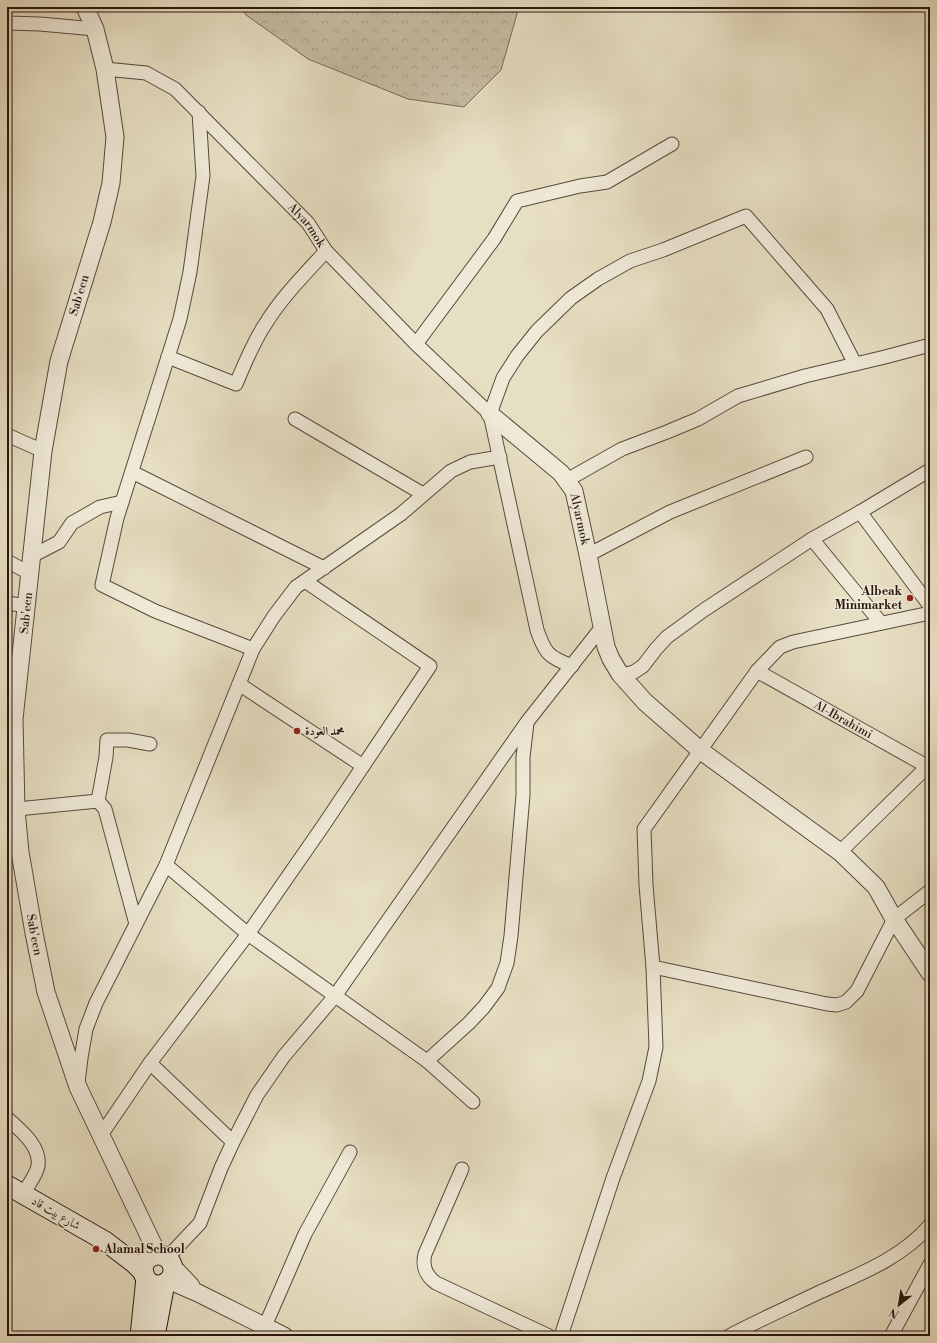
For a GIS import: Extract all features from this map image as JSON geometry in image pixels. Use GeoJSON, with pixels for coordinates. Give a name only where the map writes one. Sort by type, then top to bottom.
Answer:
{"type":"FeatureCollection","features":[{"type":"Feature","properties":{"kind":"main road","name":"شارع بيت قاد"},"geometry":{"type":"LineString","coordinates":[[15,1189],[105,1241],[159,1269]]}},
{"type":"Feature","properties":{"kind":"main road"},"geometry":{"type":"LineString","coordinates":[[140,1336],[159,1269]]}},
{"type":"Feature","properties":{"kind":"main road"},"geometry":{"type":"LineString","coordinates":[[154,1336],[159,1269]]}},
{"type":"Feature","properties":{"kind":"street","name":"Sab'een"},"geometry":{"type":"LineString","coordinates":[[85,7],[95,30],[105,69],[115,137],[111,183],[102,222],[59,361],[43,451],[31,574],[14,719],[11,810],[46,992],[78,1087],[101,1135],[159,1269]]}},
{"type":"Feature","properties":{"kind":"street"},"geometry":{"type":"LineString","coordinates":[[7,23],[40,24],[95,30]]}},
{"type":"Feature","properties":{"kind":"street","name":"Alyarmok"},"geometry":{"type":"LineString","coordinates":[[105,69],[146,73],[175,89],[308,223],[326,251],[416,344],[490,414],[561,473],[574,491],[606,647],[611,659],[622,675],[645,702],[701,751],[840,852],[876,887],[894,919],[930,973]]}},
{"type":"Feature","properties":{"kind":"street"},"geometry":{"type":"LineString","coordinates":[[199,112],[203,176],[190,272],[180,319],[117,518],[102,585],[155,611],[253,650]]}},
{"type":"Feature","properties":{"kind":"street"},"geometry":{"type":"LineString","coordinates":[[416,344],[494,239],[517,201],[580,186],[607,182],[672,144]]}},
{"type":"Feature","properties":{"kind":"street"},"geometry":{"type":"LineString","coordinates":[[572,666],[558,661],[550,655],[543,646],[537,630],[490,414],[503,378],[517,356],[537,331],[571,298],[598,279],[630,261],[663,250],[746,216],[827,309],[855,364]]}},
{"type":"Feature","properties":{"kind":"street"},"geometry":{"type":"LineString","coordinates":[[168,357],[236,384],[252,347],[266,322],[290,291],[326,251]]}},
{"type":"Feature","properties":{"kind":"street"},"geometry":{"type":"LineString","coordinates":[[567,480],[622,449],[698,419],[738,396],[805,376],[930,345]]}},
{"type":"Feature","properties":{"kind":"street"},"geometry":{"type":"LineString","coordinates":[[295,419],[423,494]]}},
{"type":"Feature","properties":{"kind":"street"},"geometry":{"type":"LineString","coordinates":[[7,436],[43,451]]}},
{"type":"Feature","properties":{"kind":"street"},"geometry":{"type":"LineString","coordinates":[[78,1087],[86,1029],[96,1003],[166,865],[253,650],[274,616],[296,588],[401,514],[451,471],[461,465],[500,457]]}},
{"type":"Feature","properties":{"kind":"street"},"geometry":{"type":"LineString","coordinates":[[588,555],[670,512],[806,458]]}},
{"type":"Feature","properties":{"kind":"street"},"geometry":{"type":"LineString","coordinates":[[622,675],[634,672],[643,666],[667,637],[704,610],[812,539],[930,470]]}},
{"type":"Feature","properties":{"kind":"street"},"geometry":{"type":"LineString","coordinates":[[132,472],[324,568]]}},
{"type":"Feature","properties":{"kind":"street"},"geometry":{"type":"LineString","coordinates":[[32,556],[59,542],[72,524],[100,507],[122,502]]}},
{"type":"Feature","properties":{"kind":"street"},"geometry":{"type":"LineString","coordinates":[[860,512],[930,606]]}},
{"type":"Feature","properties":{"kind":"street"},"geometry":{"type":"LineString","coordinates":[[812,539],[881,623]]}},
{"type":"Feature","properties":{"kind":"street"},"geometry":{"type":"LineString","coordinates":[[7,561],[31,574]]}},
{"type":"Feature","properties":{"kind":"street"},"geometry":{"type":"LineString","coordinates":[[101,1135],[150,1063],[248,934],[430,666],[305,581]]}},
{"type":"Feature","properties":{"kind":"street"},"geometry":{"type":"LineString","coordinates":[[7,603],[27,606]]}},
{"type":"Feature","properties":{"kind":"street"},"geometry":{"type":"LineString","coordinates":[[561,1336],[613,1178],[649,1081],[656,1047],[653,967],[646,885],[644,829],[757,671],[780,647],[793,642],[930,613]]}},
{"type":"Feature","properties":{"kind":"street"},"geometry":{"type":"LineString","coordinates":[[284,1336],[198,1293],[159,1269],[200,1223],[221,1168],[233,1142],[258,1095],[284,1056],[335,996],[527,722],[602,627]]}},
{"type":"Feature","properties":{"kind":"street","name":"Al-Ibrahimi"},"geometry":{"type":"LineString","coordinates":[[757,671],[929,766]]}},
{"type":"Feature","properties":{"kind":"street"},"geometry":{"type":"LineString","coordinates":[[239,684],[363,766]]}},
{"type":"Feature","properties":{"kind":"street"},"geometry":{"type":"LineString","coordinates":[[427,1061],[469,1023],[484,1007],[498,988],[507,963],[512,936],[522,795],[523,757],[527,722]]}},
{"type":"Feature","properties":{"kind":"street"},"geometry":{"type":"LineString","coordinates":[[98,801],[106,757],[107,740],[128,740],[150,744]]}},
{"type":"Feature","properties":{"kind":"street"},"geometry":{"type":"LineString","coordinates":[[840,852],[929,766]]}},
{"type":"Feature","properties":{"kind":"street"},"geometry":{"type":"LineString","coordinates":[[11,810],[98,801]]}},
{"type":"Feature","properties":{"kind":"street"},"geometry":{"type":"LineString","coordinates":[[98,801],[105,809],[136,924]]}},
{"type":"Feature","properties":{"kind":"street"},"geometry":{"type":"LineString","coordinates":[[166,865],[248,934],[427,1061],[473,1102]]}},
{"type":"Feature","properties":{"kind":"street"},"geometry":{"type":"LineString","coordinates":[[653,967],[819,1003],[837,1005],[846,1002],[857,991],[894,919],[930,891]]}},
{"type":"Feature","properties":{"kind":"street"},"geometry":{"type":"LineString","coordinates":[[150,1063],[233,1142]]}},
{"type":"Feature","properties":{"kind":"street"},"geometry":{"type":"LineString","coordinates":[[7,1118],[32,1144],[38,1157],[38,1167],[15,1189]]}},
{"type":"Feature","properties":{"kind":"street"},"geometry":{"type":"LineString","coordinates":[[265,1326],[305,1234],[350,1152]]}},
{"type":"Feature","properties":{"kind":"street"},"geometry":{"type":"LineString","coordinates":[[462,1169],[425,1254],[424,1262],[427,1274],[436,1283],[549,1336]]}},
{"type":"Feature","properties":{"kind":"street"},"geometry":{"type":"LineString","coordinates":[[729,1336],[761,1319],[870,1269],[900,1252],[929,1228]]}},
{"type":"Feature","properties":{"kind":"street"},"geometry":{"type":"LineString","coordinates":[[891,1336],[930,1264]]}},
{"type":"Feature","properties":{"kind":"green space"},"geometry":{"type":"Polygon","coordinates":[[[241,7],[519,7],[501,70],[464,107],[408,99],[308,59],[246,15],[241,7]]]}},
{"type":"Feature","properties":{"kind":"place","name":"Albeak Minimarket"},"geometry":{"type":"Point","coordinates":[910,598]}},
{"type":"Feature","properties":{"kind":"place","name":"محمد العودة"},"geometry":{"type":"Point","coordinates":[297,731]}},
{"type":"Feature","properties":{"kind":"place","name":"Alamal School"},"geometry":{"type":"Point","coordinates":[96,1249]}}]}
